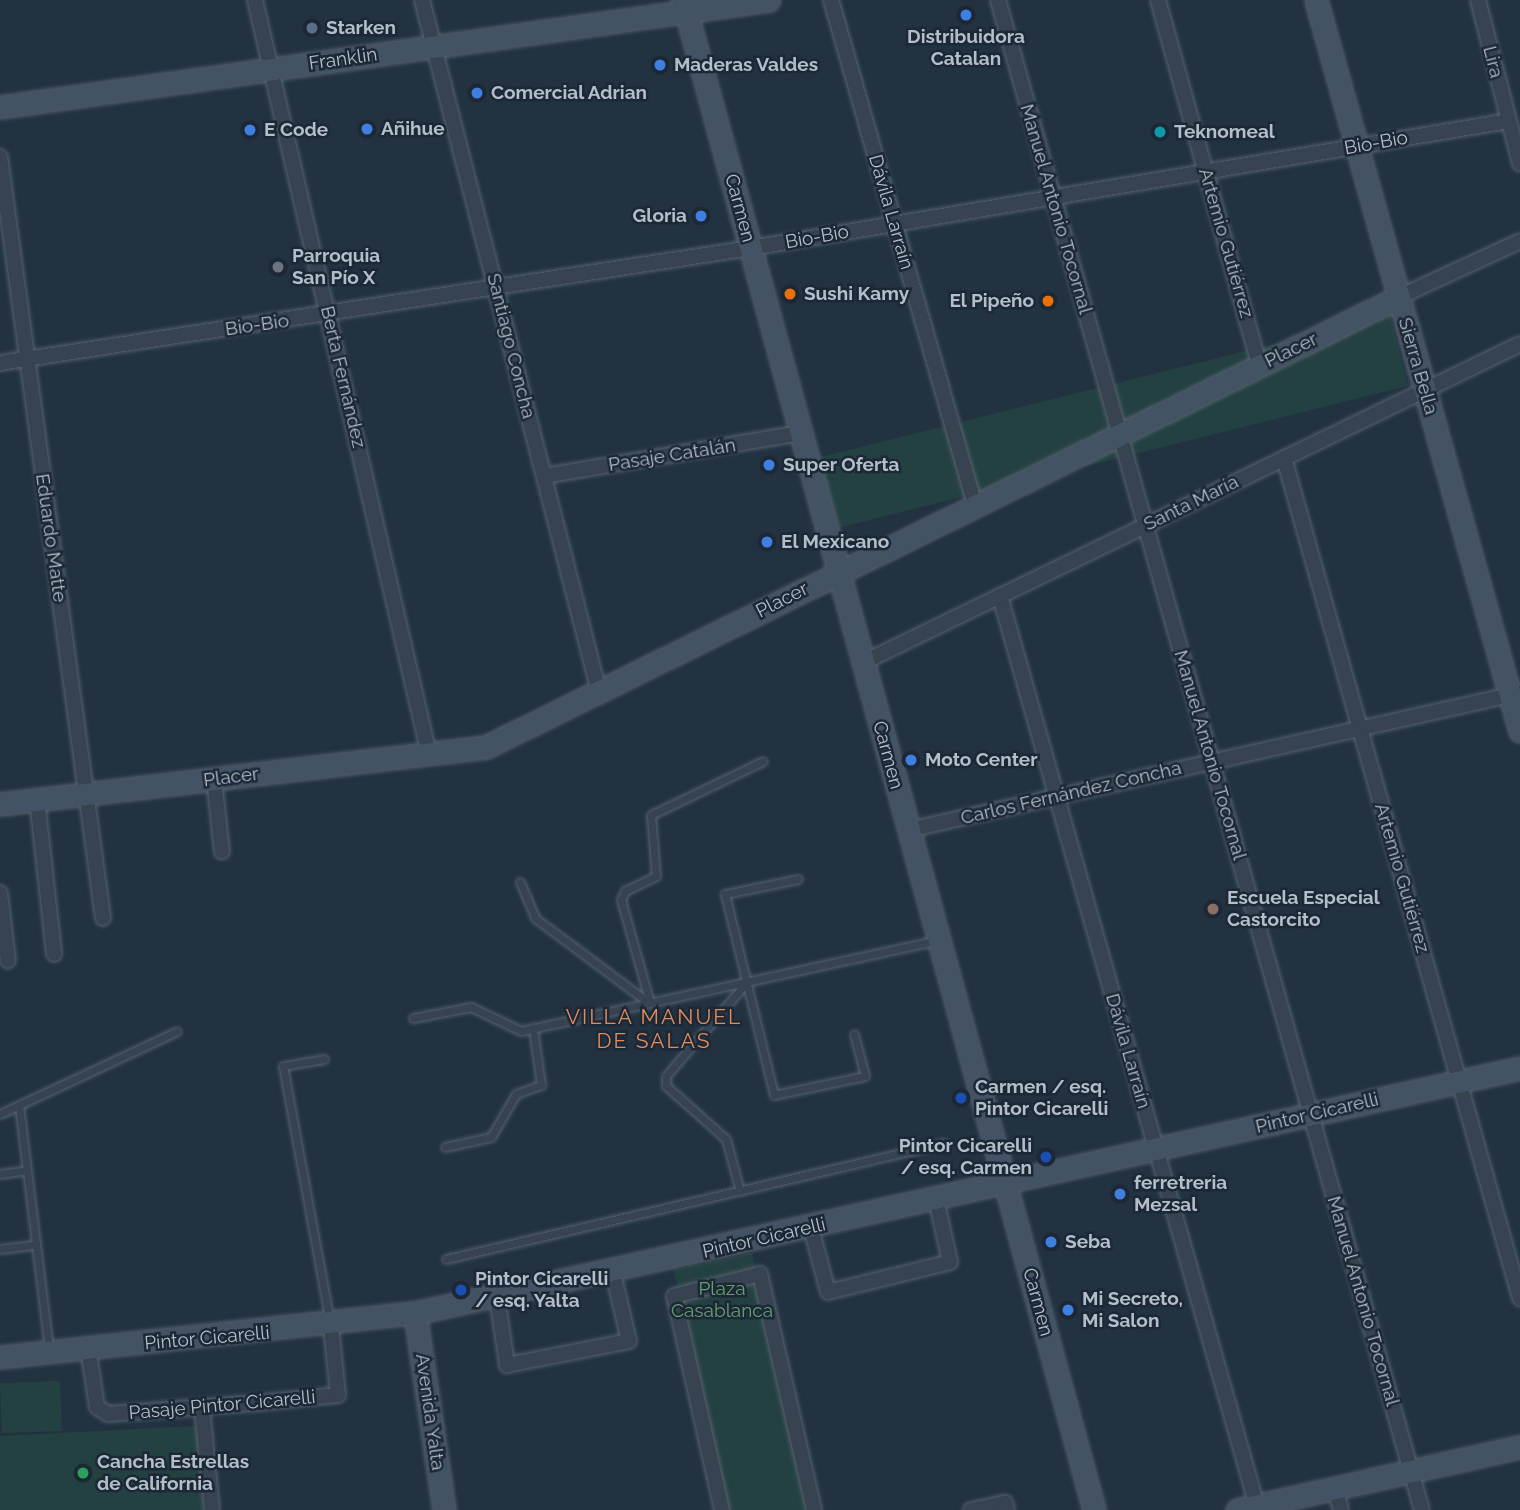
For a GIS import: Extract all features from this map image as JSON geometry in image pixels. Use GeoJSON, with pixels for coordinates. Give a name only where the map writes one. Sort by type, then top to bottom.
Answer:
{"type":"FeatureCollection","features":[{"type":"Feature","properties":{"kind":"street","name":"Berta Fernández"},"geometry":{"type":"LineString","coordinates":[[255,0],[429,754]]}},
{"type":"Feature","properties":{"kind":"street","name":"Santiago Concha"},"geometry":{"type":"LineString","coordinates":[[422,0],[599,692]]}},
{"type":"Feature","properties":{"kind":"street","name":"Franklin"},"geometry":{"type":"LineString","coordinates":[[0,107],[435,47],[685,6],[769,0]]}},
{"type":"Feature","properties":{"kind":"street","name":"Dávila Larraín"},"geometry":{"type":"LineString","coordinates":[[831,0],[975,505]]}},
{"type":"Feature","properties":{"kind":"street","name":"Manuel Antonio Tocornal"},"geometry":{"type":"LineString","coordinates":[[998,0],[1422,1510]]}},
{"type":"Feature","properties":{"kind":"street","name":"Artemio Gutiérrez"},"geometry":{"type":"LineString","coordinates":[[1158,0],[1259,365]]}},
{"type":"Feature","properties":{"kind":"street","name":"Sierra Bella"},"geometry":{"type":"LineString","coordinates":[[1316,0],[1424,390],[1515,693],[1520,732]]}},
{"type":"Feature","properties":{"kind":"street","name":"Lira"},"geometry":{"type":"LineString","coordinates":[[1478,0],[1520,164]]}},
{"type":"Feature","properties":{"kind":"street","name":"Carmen"},"geometry":{"type":"LineString","coordinates":[[685,6],[1094,1510]]}},
{"type":"Feature","properties":{"kind":"street","name":"Bio-Bio"},"geometry":{"type":"LineString","coordinates":[[0,363],[496,289],[1508,121]]}},
{"type":"Feature","properties":{"kind":"street","name":"Eduardo Matte"},"geometry":{"type":"LineString","coordinates":[[0,157],[25,359],[88,793],[103,918]]}},
{"type":"Feature","properties":{"kind":"street","name":"Placer"},"geometry":{"type":"LineString","coordinates":[[0,804],[486,747],[1259,365],[1520,242]]}},
{"type":"Feature","properties":{"kind":"street","name":"Santa María"},"geometry":{"type":"LineString","coordinates":[[862,663],[1520,344]]}},
{"type":"Feature","properties":{"kind":"street","name":"Pasaje Catalán"},"geometry":{"type":"LineString","coordinates":[[544,476],[801,433]]}},
{"type":"Feature","properties":{"kind":"street","name":"Artemio Gutiérrez"},"geometry":{"type":"LineString","coordinates":[[1284,458],[1520,1298]]}},
{"type":"Feature","properties":{"kind":"street","name":"Dávila Larraín"},"geometry":{"type":"LineString","coordinates":[[1000,596],[1156,1150],[1247,1508]]}},
{"type":"Feature","properties":{"kind":"street","name":"Carlos Fernández Concha"},"geometry":{"type":"LineString","coordinates":[[908,830],[1515,693]]}},
{"type":"Feature","properties":{"kind":"street"},"geometry":{"type":"LineString","coordinates":[[214,779],[222,852]]}},
{"type":"Feature","properties":{"kind":"street"},"geometry":{"type":"LineString","coordinates":[[37,799],[54,954]]}},
{"type":"Feature","properties":{"kind":"street"},"geometry":{"type":"LineString","coordinates":[[0,893],[8,961]]}},
{"type":"Feature","properties":{"kind":"street","name":"Pintor Cicarelli"},"geometry":{"type":"LineString","coordinates":[[0,1357],[331,1326],[415,1313],[613,1273],[1520,1068]]}},
{"type":"Feature","properties":{"kind":"street"},"geometry":{"type":"LineString","coordinates":[[811,1228],[828,1292],[950,1262],[936,1199]]}},
{"type":"Feature","properties":{"kind":"street"},"geometry":{"type":"LineString","coordinates":[[497,1297],[508,1365],[629,1341],[613,1273]]}},
{"type":"Feature","properties":{"kind":"street"},"geometry":{"type":"LineString","coordinates":[[722,1510],[674,1296],[760,1274],[814,1510]]}},
{"type":"Feature","properties":{"kind":"street","name":"Avenida Yalta"},"geometry":{"type":"LineString","coordinates":[[415,1313],[444,1510]]}},
{"type":"Feature","properties":{"kind":"street","name":"Pasaje Pintor Cicarelli"},"geometry":{"type":"LineString","coordinates":[[88,1348],[97,1407],[108,1414],[201,1408],[338,1395],[331,1326]]}},
{"type":"Feature","properties":{"kind":"street"},"geometry":{"type":"LineString","coordinates":[[201,1408],[212,1510]]}},
{"type":"Feature","properties":{"kind":"street"},"geometry":{"type":"LineString","coordinates":[[1247,1508],[1520,1447]]}},
{"type":"Feature","properties":{"kind":"street"},"geometry":{"type":"LineString","coordinates":[[1335,1488],[1341,1510]]}},
{"type":"Feature","properties":{"kind":"street"},"geometry":{"type":"LineString","coordinates":[[971,1510],[1005,1503],[1007,1510]]}},
{"type":"Feature","properties":{"kind":"lane"},"geometry":{"type":"LineString","coordinates":[[650,1003],[621,900],[625,891],[656,876],[651,815],[763,761]]}},
{"type":"Feature","properties":{"kind":"lane"},"geometry":{"type":"LineString","coordinates":[[797,879],[725,894],[774,1095],[865,1076],[854,1034]]}},
{"type":"Feature","properties":{"kind":"lane"},"geometry":{"type":"LineString","coordinates":[[520,882],[535,918],[650,1003]]}},
{"type":"Feature","properties":{"kind":"lane"},"geometry":{"type":"LineString","coordinates":[[414,1018],[471,1007],[521,1031],[939,940]]}},
{"type":"Feature","properties":{"kind":"lane"},"geometry":{"type":"LineString","coordinates":[[740,1191],[726,1139],[666,1086],[666,1076],[746,982]]}},
{"type":"Feature","properties":{"kind":"lane"},"geometry":{"type":"LineString","coordinates":[[445,1147],[491,1137],[516,1094],[541,1085],[533,1028]]}},
{"type":"Feature","properties":{"kind":"lane"},"geometry":{"type":"LineString","coordinates":[[0,1114],[177,1031]]}},
{"type":"Feature","properties":{"kind":"lane"},"geometry":{"type":"LineString","coordinates":[[324,1059],[283,1066],[331,1326]]}},
{"type":"Feature","properties":{"kind":"lane"},"geometry":{"type":"LineString","coordinates":[[19,1105],[49,1352]]}},
{"type":"Feature","properties":{"kind":"lane"},"geometry":{"type":"LineString","coordinates":[[446,1259],[944,1143]]}},
{"type":"Feature","properties":{"kind":"lane"},"geometry":{"type":"LineString","coordinates":[[0,1174],[27,1170]]}},
{"type":"Feature","properties":{"kind":"lane"},"geometry":{"type":"LineString","coordinates":[[0,1250],[36,1245]]}},
{"type":"Feature","properties":{"kind":"green space"},"geometry":{"type":"Polygon","coordinates":[[[1390,315],[1408,386],[828,530],[811,459],[1390,315]]]}},
{"type":"Feature","properties":{"kind":"green space","name":"Plaza Casablanca"},"geometry":{"type":"Polygon","coordinates":[[[752,1253],[807,1510],[725,1510],[674,1270],[752,1253]]]}},
{"type":"Feature","properties":{"kind":"green space"},"geometry":{"type":"Polygon","coordinates":[[[60,1381],[62,1431],[2,1433],[0,1383],[60,1381]]]}},
{"type":"Feature","properties":{"kind":"green space","name":"Cancha Estrellas de California"},"geometry":{"type":"Polygon","coordinates":[[[196,1426],[204,1510],[0,1510],[0,1436],[196,1426]]]}},
{"type":"Feature","properties":{"kind":"place","name":"Distribuidora Catalan"},"geometry":{"type":"Point","coordinates":[966,15]}},
{"type":"Feature","properties":{"kind":"place","name":"Starken"},"geometry":{"type":"Point","coordinates":[312,28]}},
{"type":"Feature","properties":{"kind":"place","name":"Maderas Valdes"},"geometry":{"type":"Point","coordinates":[660,65]}},
{"type":"Feature","properties":{"kind":"place","name":"Comercial Adrian"},"geometry":{"type":"Point","coordinates":[477,93]}},
{"type":"Feature","properties":{"kind":"place","name":"Añihue"},"geometry":{"type":"Point","coordinates":[367,129]}},
{"type":"Feature","properties":{"kind":"place","name":"E Code"},"geometry":{"type":"Point","coordinates":[250,130]}},
{"type":"Feature","properties":{"kind":"place","name":"Teknomeal"},"geometry":{"type":"Point","coordinates":[1160,132]}},
{"type":"Feature","properties":{"kind":"place","name":"Gloria"},"geometry":{"type":"Point","coordinates":[701,216]}},
{"type":"Feature","properties":{"kind":"place","name":"Parroquia San Pío X"},"geometry":{"type":"Point","coordinates":[278,267]}},
{"type":"Feature","properties":{"kind":"place","name":"Sushi Kamy"},"geometry":{"type":"Point","coordinates":[790,294]}},
{"type":"Feature","properties":{"kind":"place","name":"El Pipeño"},"geometry":{"type":"Point","coordinates":[1048,301]}},
{"type":"Feature","properties":{"kind":"place","name":"Super Oferta"},"geometry":{"type":"Point","coordinates":[769,465]}},
{"type":"Feature","properties":{"kind":"place","name":"El Mexicano"},"geometry":{"type":"Point","coordinates":[767,542]}},
{"type":"Feature","properties":{"kind":"place","name":"Moto Center"},"geometry":{"type":"Point","coordinates":[911,760]}},
{"type":"Feature","properties":{"kind":"place","name":"Escuela Especial Castorcito"},"geometry":{"type":"Point","coordinates":[1213,909]}},
{"type":"Feature","properties":{"kind":"place","name":"Carmen / esq. Pintor Cicarelli"},"geometry":{"type":"Point","coordinates":[961,1098]}},
{"type":"Feature","properties":{"kind":"place","name":"Pintor Cicarelli / esq. Carmen"},"geometry":{"type":"Point","coordinates":[1046,1157]}},
{"type":"Feature","properties":{"kind":"place","name":"ferretreria Mezsal"},"geometry":{"type":"Point","coordinates":[1120,1194]}},
{"type":"Feature","properties":{"kind":"place","name":"Seba"},"geometry":{"type":"Point","coordinates":[1051,1242]}},
{"type":"Feature","properties":{"kind":"place","name":"Pintor Cicarelli / esq. Yalta"},"geometry":{"type":"Point","coordinates":[461,1290]}},
{"type":"Feature","properties":{"kind":"place","name":"Mi Secreto, Mi Salon"},"geometry":{"type":"Point","coordinates":[1068,1310]}},
{"type":"Feature","properties":{"kind":"place","name":"Cancha Estrellas de California"},"geometry":{"type":"Point","coordinates":[83,1473]}},
{"type":"Feature","properties":{"kind":"district","name":"VILLA MANUEL DE SALAS"},"geometry":{"type":"Point","coordinates":[654,1029]}}]}
